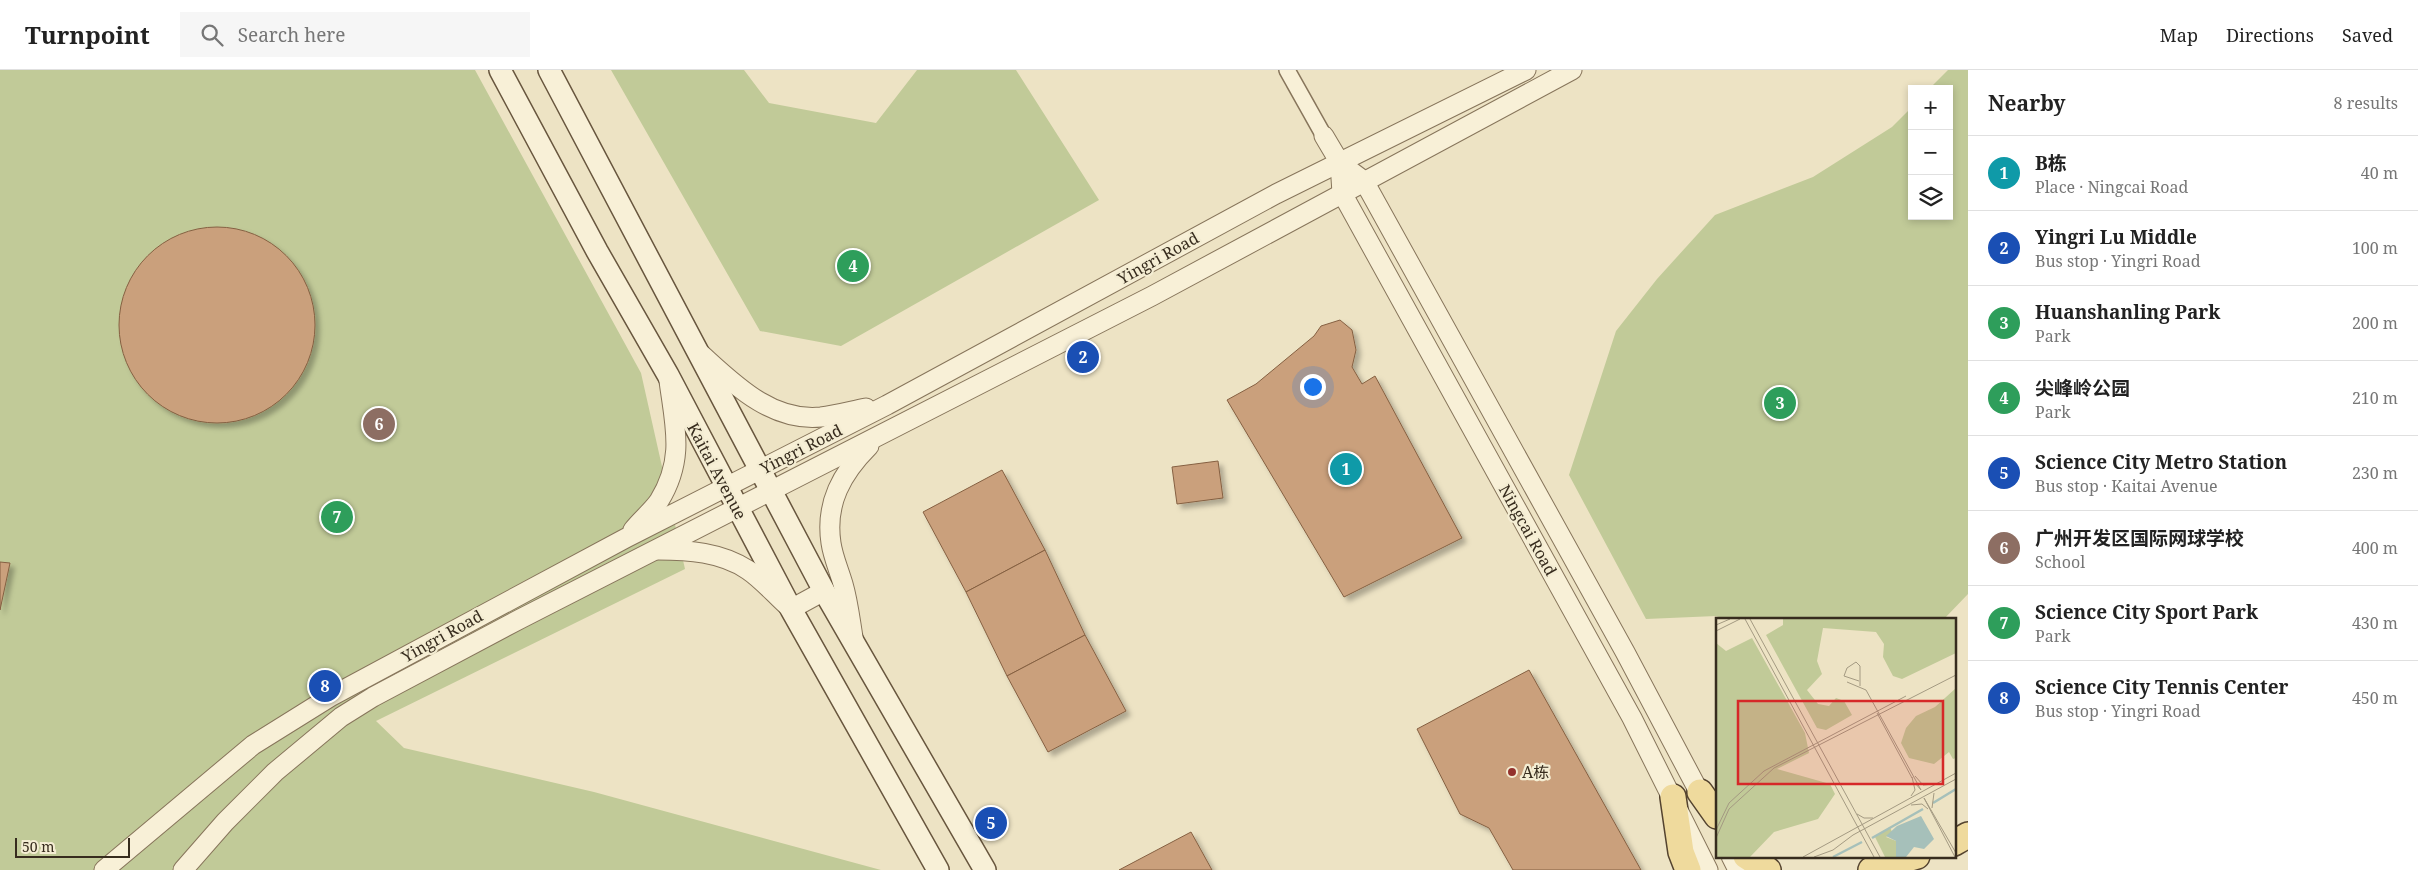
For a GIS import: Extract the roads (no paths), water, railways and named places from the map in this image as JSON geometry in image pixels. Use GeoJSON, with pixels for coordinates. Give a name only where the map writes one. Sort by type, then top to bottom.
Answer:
{"type":"FeatureCollection","features":[{"type":"Feature","properties":{"kind":"main road","name":"Kaitai Avenue"},"geometry":{"type":"LineString","coordinates":[[500,70],[597,251],[668,375],[791,609],[938,870]]}},
{"type":"Feature","properties":{"kind":"main road"},"geometry":{"type":"LineString","coordinates":[[549,70],[824,590],[985,870]]}},
{"type":"Feature","properties":{"kind":"main road"},"geometry":{"type":"LineString","coordinates":[[1700,792],[1716,815]]}},
{"type":"Feature","properties":{"kind":"main road"},"geometry":{"type":"LineString","coordinates":[[1673,797],[1681,852],[1688,870]]}},
{"type":"Feature","properties":{"kind":"main road"},"geometry":{"type":"LineString","coordinates":[[1956,843],[1968,836]]}},
{"type":"Feature","properties":{"kind":"main road"},"geometry":{"type":"LineString","coordinates":[[1749,858],[1768,870]]}},
{"type":"Feature","properties":{"kind":"main road"},"geometry":{"type":"LineString","coordinates":[[1871,870],[1910,858]]}},
{"type":"Feature","properties":{"kind":"main road"},"geometry":{"type":"LineString","coordinates":[[1910,870],[1930,858]]}},
{"type":"Feature","properties":{"kind":"street"},"geometry":{"type":"LineString","coordinates":[[1287,70],[1340,163],[1364,181]]}},
{"type":"Feature","properties":{"kind":"street","name":"Yingri Road"},"geometry":{"type":"LineString","coordinates":[[104,870],[254,745],[354,683],[626,538],[887,405],[1276,194],[1526,70]]}},
{"type":"Feature","properties":{"kind":"street","name":"Yingri Road"},"geometry":{"type":"LineString","coordinates":[[183,870],[248,799],[341,717],[373,697],[654,550],[773,491],[1152,296],[1572,70]]}},
{"type":"Feature","properties":{"kind":"street"},"geometry":{"type":"LineString","coordinates":[[1340,163],[1342,193]]}},
{"type":"Feature","properties":{"kind":"street","name":"Ningcai Road"},"geometry":{"type":"LineString","coordinates":[[1364,181],[1558,530],[1716,825]]}},
{"type":"Feature","properties":{"kind":"street","name":"Ningcai Road"},"geometry":{"type":"LineString","coordinates":[[1342,193],[1632,718],[1708,870]]}},
{"type":"Feature","properties":{"kind":"street"},"geometry":{"type":"LineString","coordinates":[[700,354],[743,393],[766,405],[790,414],[821,417],[887,405]]}},
{"type":"Feature","properties":{"kind":"street"},"geometry":{"type":"LineString","coordinates":[[626,538],[658,502],[672,474],[677,450],[668,375]]}},
{"type":"Feature","properties":{"kind":"street"},"geometry":{"type":"LineString","coordinates":[[854,640],[843,585],[831,544],[830,526],[836,494],[843,476],[870,445],[888,431]]}},
{"type":"Feature","properties":{"kind":"street"},"geometry":{"type":"LineString","coordinates":[[654,550],[691,550],[731,562],[748,570],[791,609],[824,590]]}},
{"type":"Feature","properties":{"kind":"street"},"geometry":{"type":"LineString","coordinates":[[1732,858],[1738,870]]}},
{"type":"Feature","properties":{"kind":"place","name":"尖峰岭公园"},"geometry":{"type":"Point","coordinates":[853,266]}},
{"type":"Feature","properties":{"kind":"place","name":"Yingri Lu Middle"},"geometry":{"type":"Point","coordinates":[1083,357]}},
{"type":"Feature","properties":{"kind":"place","name":"Huanshanling Park"},"geometry":{"type":"Point","coordinates":[1780,403]}},
{"type":"Feature","properties":{"kind":"place","name":"广州开发区国际网球学校"},"geometry":{"type":"Point","coordinates":[379,424]}},
{"type":"Feature","properties":{"kind":"place","name":"B栋"},"geometry":{"type":"Point","coordinates":[1346,469]}},
{"type":"Feature","properties":{"kind":"place","name":"Science City Sport Park"},"geometry":{"type":"Point","coordinates":[337,517]}},
{"type":"Feature","properties":{"kind":"place","name":"Science City Tennis Center"},"geometry":{"type":"Point","coordinates":[325,686]}},
{"type":"Feature","properties":{"kind":"place","name":"A栋"},"geometry":{"type":"Point","coordinates":[1512,772]}},
{"type":"Feature","properties":{"kind":"place","name":"Science City Metro Station"},"geometry":{"type":"Point","coordinates":[991,823]}}]}
